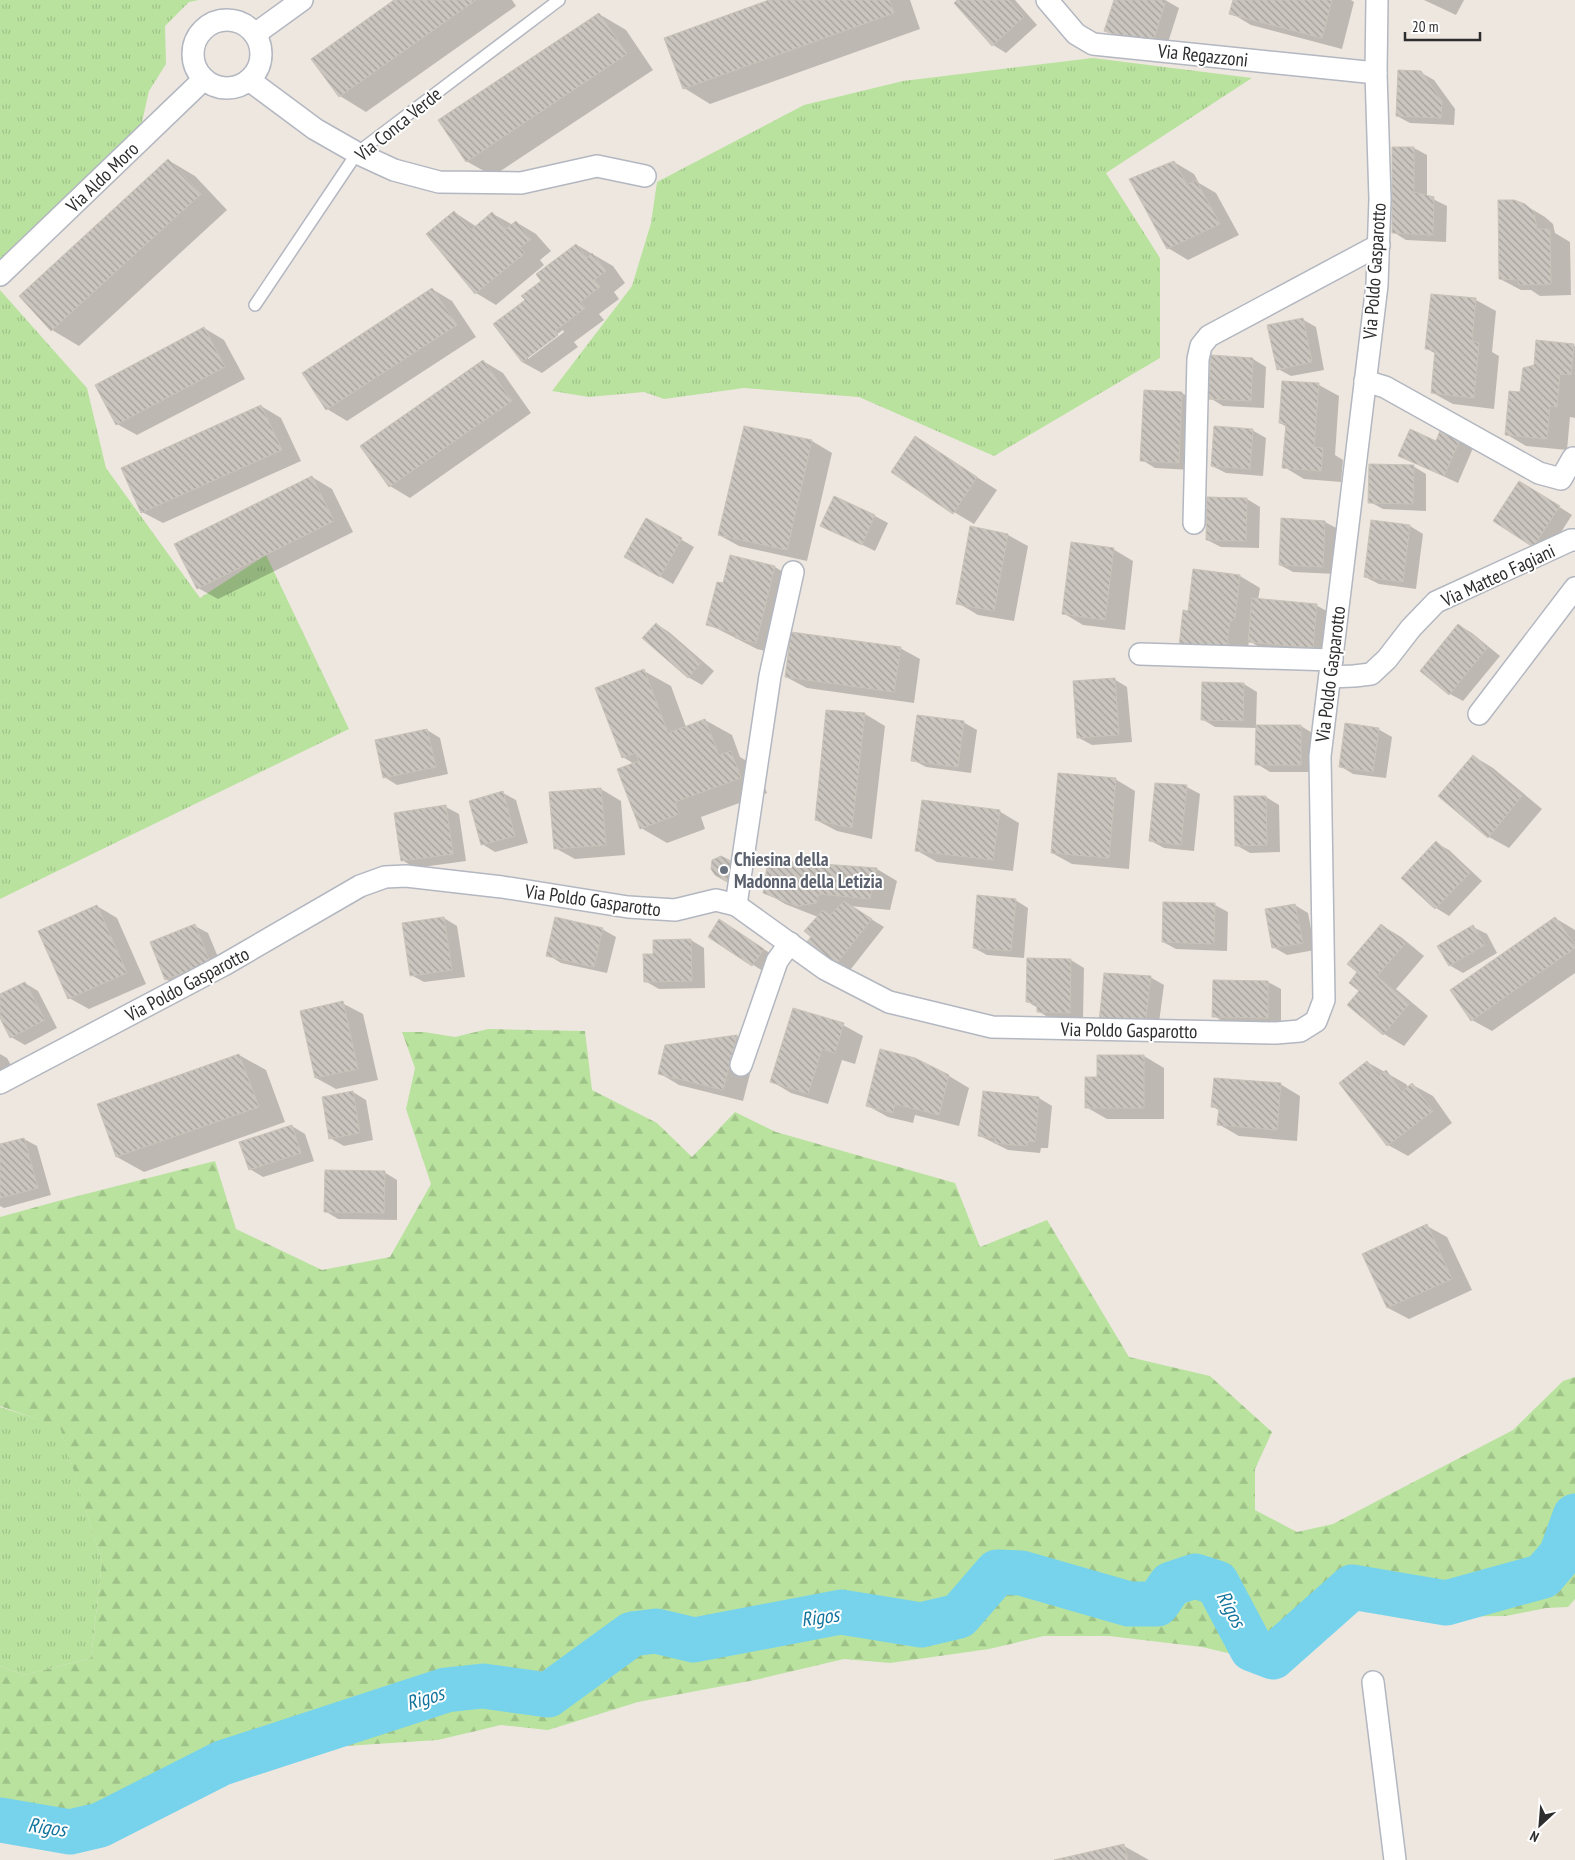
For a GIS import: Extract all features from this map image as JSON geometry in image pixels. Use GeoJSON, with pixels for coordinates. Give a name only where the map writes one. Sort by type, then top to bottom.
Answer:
{"type":"FeatureCollection","features":[{"type":"Feature","properties":{"kind":"street"},"geometry":{"type":"LineString","coordinates":[[254,34],[302,0]]}},
{"type":"Feature","properties":{"kind":"street","name":"Via Regazzoni"},"geometry":{"type":"LineString","coordinates":[[1047,0],[1076,34],[1093,44],[1376,73]]}},
{"type":"Feature","properties":{"kind":"street","name":"Via Poldo Gasparotto"},"geometry":{"type":"LineString","coordinates":[[0,1083],[222,966],[360,886],[385,877],[406,876],[502,887],[638,908],[675,910],[716,900],[736,904],[825,968],[889,1002],[992,1027],[1276,1033],[1300,1031],[1316,1021],[1324,1000],[1320,756],[1377,285],[1379,245],[1376,73],[1377,0]]}},
{"type":"Feature","properties":{"kind":"street"},"geometry":{"type":"LineString","coordinates":[[224,20],[236,21],[246,26],[254,34],[259,42],[260,63],[256,72],[249,80],[241,85],[222,88],[204,79],[197,70],[193,54],[197,38],[204,28],[214,22],[224,20]]}},
{"type":"Feature","properties":{"kind":"street","name":"Via Aldo Moro"},"geometry":{"type":"LineString","coordinates":[[0,275],[204,79]]}},
{"type":"Feature","properties":{"kind":"street"},"geometry":{"type":"LineString","coordinates":[[249,80],[315,129],[357,153],[394,170],[439,182],[522,183],[597,166],[645,176]]}},
{"type":"Feature","properties":{"kind":"street"},"geometry":{"type":"LineString","coordinates":[[1194,523],[1198,359],[1201,346],[1210,336],[1379,245]]}},
{"type":"Feature","properties":{"kind":"street"},"geometry":{"type":"LineString","coordinates":[[1365,381],[1385,387],[1539,473],[1561,479],[1573,458]]}},
{"type":"Feature","properties":{"kind":"street","name":"Via Matteo Fagiani"},"geometry":{"type":"LineString","coordinates":[[1140,654],[1331,668],[1346,677],[1371,674],[1387,659],[1411,628],[1436,602],[1571,540],[1575,540]]}},
{"type":"Feature","properties":{"kind":"street"},"geometry":{"type":"LineString","coordinates":[[736,904],[770,676],[792,572]]}},
{"type":"Feature","properties":{"kind":"street"},"geometry":{"type":"LineString","coordinates":[[1479,714],[1575,588]]}},
{"type":"Feature","properties":{"kind":"street"},"geometry":{"type":"LineString","coordinates":[[741,1065],[777,961],[790,943]]}},
{"type":"Feature","properties":{"kind":"street"},"geometry":{"type":"LineString","coordinates":[[1373,1682],[1396,1860]]}},
{"type":"Feature","properties":{"kind":"lane","name":"Via Conca Verde"},"geometry":{"type":"LineString","coordinates":[[255,305],[357,153],[559,0]]}},
{"type":"Feature","properties":{"kind":"green space"},"geometry":{"type":"Polygon","coordinates":[[[0,0],[199,0],[189,2],[165,26],[166,64],[149,91],[140,131],[0,259],[0,0]]]}},
{"type":"Feature","properties":{"kind":"green space"},"geometry":{"type":"Polygon","coordinates":[[[1093,58],[1252,78],[1106,173],[1160,258],[1160,358],[994,456],[859,397],[744,388],[664,399],[644,392],[589,397],[552,391],[632,286],[651,223],[657,182],[804,105],[903,81],[1093,58]]]}},
{"type":"Feature","properties":{"kind":"green space"},"geometry":{"type":"Polygon","coordinates":[[[0,290],[87,388],[106,468],[200,598],[266,555],[349,729],[0,899],[0,290]]]}},
{"type":"Feature","properties":{"kind":"green space"},"geometry":{"type":"Polygon","coordinates":[[[488,1029],[585,1031],[592,1090],[657,1123],[692,1157],[735,1112],[776,1132],[955,1183],[980,1247],[1047,1220],[1129,1357],[1210,1376],[1272,1432],[1255,1469],[1255,1510],[1297,1532],[1333,1524],[1513,1430],[1563,1381],[1575,1377],[1575,1599],[1568,1607],[1546,1608],[1506,1616],[1422,1617],[1346,1606],[1321,1631],[1293,1647],[1271,1670],[1236,1655],[1202,1647],[1109,1636],[1044,1636],[989,1649],[890,1663],[844,1659],[755,1680],[638,1702],[548,1730],[501,1725],[438,1740],[345,1746],[307,1744],[254,1764],[209,1790],[77,1840],[49,1838],[0,1822],[0,1666],[24,1675],[91,1658],[102,1562],[60,1427],[0,1406],[0,1217],[215,1161],[236,1229],[322,1270],[390,1257],[431,1184],[406,1109],[415,1068],[402,1032],[424,1032],[455,1037],[488,1029]]]}},
{"type":"Feature","properties":{"kind":"green space"},"geometry":{"type":"Polygon","coordinates":[[[0,1407],[60,1426],[102,1562],[91,1658],[24,1675],[0,1666],[0,1407]]]}},
{"type":"Feature","properties":{"kind":"building"},"geometry":{"type":"Polygon","coordinates":[[[394,0],[476,0],[339,97],[311,59],[394,0]]]}},
{"type":"Feature","properties":{"kind":"building"},"geometry":{"type":"Polygon","coordinates":[[[769,0],[889,0],[894,13],[683,89],[664,38],[769,0]]]}},
{"type":"Feature","properties":{"kind":"building"},"geometry":{"type":"Polygon","coordinates":[[[957,0],[1009,0],[1024,17],[992,46],[954,3],[957,0]]]}},
{"type":"Feature","properties":{"kind":"building"},"geometry":{"type":"Polygon","coordinates":[[[1114,0],[1166,0],[1152,45],[1104,31],[1114,0]]]}},
{"type":"Feature","properties":{"kind":"building"},"geometry":{"type":"Polygon","coordinates":[[[1233,0],[1332,0],[1322,38],[1229,14],[1233,0]]]}},
{"type":"Feature","properties":{"kind":"building"},"geometry":{"type":"Polygon","coordinates":[[[599,13],[627,54],[466,162],[438,120],[599,13]]]}},
{"type":"Feature","properties":{"kind":"building"},"geometry":{"type":"Polygon","coordinates":[[[1398,70],[1421,71],[1442,101],[1441,118],[1396,116],[1398,70]]]}},
{"type":"Feature","properties":{"kind":"building"},"geometry":{"type":"Polygon","coordinates":[[[1392,147],[1414,147],[1414,192],[1434,197],[1433,235],[1392,233],[1392,147]]]}},
{"type":"Feature","properties":{"kind":"building"},"geometry":{"type":"Polygon","coordinates":[[[168,159],[201,194],[51,331],[19,296],[168,159]]]}},
{"type":"Feature","properties":{"kind":"building"},"geometry":{"type":"Polygon","coordinates":[[[1174,161],[1187,185],[1196,180],[1220,224],[1167,249],[1129,179],[1174,161]]]}},
{"type":"Feature","properties":{"kind":"building"},"geometry":{"type":"Polygon","coordinates":[[[1498,200],[1514,200],[1525,204],[1534,212],[1537,229],[1550,229],[1551,284],[1519,285],[1518,280],[1499,279],[1498,200]]]}},
{"type":"Feature","properties":{"kind":"building"},"geometry":{"type":"Polygon","coordinates":[[[454,211],[471,230],[492,212],[506,229],[516,221],[531,239],[520,248],[525,253],[475,294],[426,234],[454,211]]]}},
{"type":"Feature","properties":{"kind":"building"},"geometry":{"type":"Polygon","coordinates":[[[576,244],[587,258],[592,253],[606,271],[594,280],[600,287],[580,302],[585,308],[555,331],[558,335],[522,362],[493,324],[525,300],[521,296],[541,281],[536,274],[576,244]]]}},
{"type":"Feature","properties":{"kind":"building"},"geometry":{"type":"Polygon","coordinates":[[[432,288],[457,325],[326,410],[302,373],[432,288]]]}},
{"type":"Feature","properties":{"kind":"building"},"geometry":{"type":"Polygon","coordinates":[[[1431,294],[1476,298],[1472,341],[1479,343],[1474,398],[1431,393],[1435,350],[1425,349],[1431,294]]]}},
{"type":"Feature","properties":{"kind":"building"},"geometry":{"type":"Polygon","coordinates":[[[1303,318],[1312,362],[1277,370],[1267,325],[1303,318]]]}},
{"type":"Feature","properties":{"kind":"building"},"geometry":{"type":"Polygon","coordinates":[[[204,327],[225,367],[116,425],[95,385],[204,327]]]}},
{"type":"Feature","properties":{"kind":"building"},"geometry":{"type":"Polygon","coordinates":[[[1536,340],[1574,344],[1571,375],[1560,374],[1557,407],[1550,406],[1547,439],[1505,435],[1509,391],[1520,392],[1523,368],[1534,365],[1536,340]]]}},
{"type":"Feature","properties":{"kind":"building"},"geometry":{"type":"Polygon","coordinates":[[[1211,355],[1253,358],[1251,401],[1208,399],[1211,355]]]}},
{"type":"Feature","properties":{"kind":"building"},"geometry":{"type":"Polygon","coordinates":[[[483,360],[512,401],[389,487],[360,446],[483,360]]]}},
{"type":"Feature","properties":{"kind":"building"},"geometry":{"type":"Polygon","coordinates":[[[1282,381],[1319,383],[1314,447],[1323,448],[1321,471],[1282,468],[1286,424],[1279,423],[1282,381]]]}},
{"type":"Feature","properties":{"kind":"building"},"geometry":{"type":"Polygon","coordinates":[[[1144,390],[1182,392],[1179,463],[1140,461],[1144,390]]]}},
{"type":"Feature","properties":{"kind":"building"},"geometry":{"type":"Polygon","coordinates":[[[261,405],[282,450],[141,513],[121,468],[261,405]]]}},
{"type":"Feature","properties":{"kind":"building"},"geometry":{"type":"Polygon","coordinates":[[[744,426],[812,440],[787,550],[718,535],[744,426]]]}},
{"type":"Feature","properties":{"kind":"building"},"geometry":{"type":"Polygon","coordinates":[[[1214,426],[1253,429],[1250,469],[1211,466],[1214,426]]]}},
{"type":"Feature","properties":{"kind":"building"},"geometry":{"type":"Polygon","coordinates":[[[1410,429],[1436,441],[1440,431],[1460,440],[1444,476],[1398,456],[1410,429]]]}},
{"type":"Feature","properties":{"kind":"building"},"geometry":{"type":"Polygon","coordinates":[[[915,436],[977,477],[953,514],[891,472],[915,436]]]}},
{"type":"Feature","properties":{"kind":"building"},"geometry":{"type":"Polygon","coordinates":[[[1369,464],[1414,465],[1413,504],[1368,503],[1369,464]]]}},
{"type":"Feature","properties":{"kind":"building"},"geometry":{"type":"Polygon","coordinates":[[[312,476],[334,521],[197,589],[174,544],[312,476]]]}},
{"type":"Feature","properties":{"kind":"building"},"geometry":{"type":"Polygon","coordinates":[[[1519,481],[1560,506],[1533,547],[1493,521],[1519,481]]]}},
{"type":"Feature","properties":{"kind":"building"},"geometry":{"type":"Polygon","coordinates":[[[834,496],[875,515],[862,545],[820,526],[834,496]]]}},
{"type":"Feature","properties":{"kind":"building"},"geometry":{"type":"Polygon","coordinates":[[[1207,497],[1247,498],[1246,541],[1206,540],[1207,497]]]}},
{"type":"Feature","properties":{"kind":"building"},"geometry":{"type":"Polygon","coordinates":[[[646,518],[682,538],[660,577],[624,557],[646,518]]]}},
{"type":"Feature","properties":{"kind":"building"},"geometry":{"type":"Polygon","coordinates":[[[1281,518],[1325,521],[1323,567],[1279,565],[1281,518]]]}},
{"type":"Feature","properties":{"kind":"building"},"geometry":{"type":"Polygon","coordinates":[[[1371,520],[1410,525],[1403,582],[1364,577],[1371,520]]]}},
{"type":"Feature","properties":{"kind":"building"},"geometry":{"type":"Polygon","coordinates":[[[970,526],[1008,534],[994,611],[956,604],[970,526]]]}},
{"type":"Feature","properties":{"kind":"building"},"geometry":{"type":"Polygon","coordinates":[[[1071,542],[1114,548],[1105,620],[1062,614],[1071,542]]]}},
{"type":"Feature","properties":{"kind":"building"},"geometry":{"type":"Polygon","coordinates":[[[730,555],[775,566],[756,643],[735,638],[736,633],[706,625],[717,582],[723,583],[730,555]]]}},
{"type":"Feature","properties":{"kind":"building"},"geometry":{"type":"Polygon","coordinates":[[[1193,569],[1240,575],[1235,618],[1230,622],[1226,652],[1179,646],[1183,610],[1188,611],[1193,569]]]}},
{"type":"Feature","properties":{"kind":"building"},"geometry":{"type":"Polygon","coordinates":[[[1252,598],[1317,604],[1313,648],[1248,642],[1252,598]]]}},
{"type":"Feature","properties":{"kind":"building"},"geometry":{"type":"Polygon","coordinates":[[[656,623],[701,663],[688,678],[642,638],[656,623]]]}},
{"type":"Feature","properties":{"kind":"building"},"geometry":{"type":"Polygon","coordinates":[[[1458,624],[1488,647],[1449,695],[1420,671],[1458,624]]]}},
{"type":"Feature","properties":{"kind":"building"},"geometry":{"type":"Polygon","coordinates":[[[791,632],[901,647],[894,692],[785,677],[791,632]]]}},
{"type":"Feature","properties":{"kind":"building"},"geometry":{"type":"Polygon","coordinates":[[[644,669],[668,733],[705,719],[719,755],[731,751],[741,778],[675,802],[679,814],[640,829],[617,769],[639,761],[636,753],[622,758],[595,688],[644,669]]]}},
{"type":"Feature","properties":{"kind":"building"},"geometry":{"type":"Polygon","coordinates":[[[1115,678],[1119,735],[1077,738],[1073,681],[1115,678]]]}},
{"type":"Feature","properties":{"kind":"building"},"geometry":{"type":"Polygon","coordinates":[[[1202,682],[1244,683],[1243,721],[1201,720],[1202,682]]]}},
{"type":"Feature","properties":{"kind":"building"},"geometry":{"type":"Polygon","coordinates":[[[826,710],[865,713],[852,828],[815,820],[826,710]]]}},
{"type":"Feature","properties":{"kind":"building"},"geometry":{"type":"Polygon","coordinates":[[[917,715],[964,721],[958,767],[911,761],[917,715]]]}},
{"type":"Feature","properties":{"kind":"building"},"geometry":{"type":"Polygon","coordinates":[[[1345,723],[1379,728],[1373,772],[1339,767],[1345,723]]]}},
{"type":"Feature","properties":{"kind":"building"},"geometry":{"type":"Polygon","coordinates":[[[1256,725],[1301,725],[1301,765],[1255,765],[1256,725]]]}},
{"type":"Feature","properties":{"kind":"building"},"geometry":{"type":"Polygon","coordinates":[[[427,729],[436,767],[383,778],[375,740],[427,729]]]}},
{"type":"Feature","properties":{"kind":"building"},"geometry":{"type":"Polygon","coordinates":[[[1473,755],[1522,796],[1488,838],[1438,796],[1473,755]]]}},
{"type":"Feature","properties":{"kind":"building"},"geometry":{"type":"Polygon","coordinates":[[[1058,773],[1116,778],[1109,858],[1051,853],[1058,773]]]}},
{"type":"Feature","properties":{"kind":"building"},"geometry":{"type":"Polygon","coordinates":[[[1155,783],[1187,785],[1181,845],[1149,841],[1155,783]]]}},
{"type":"Feature","properties":{"kind":"building"},"geometry":{"type":"Polygon","coordinates":[[[601,788],[606,845],[554,849],[549,792],[601,788]]]}},
{"type":"Feature","properties":{"kind":"building"},"geometry":{"type":"Polygon","coordinates":[[[503,791],[515,836],[481,845],[469,801],[503,791]]]}},
{"type":"Feature","properties":{"kind":"building"},"geometry":{"type":"Polygon","coordinates":[[[1234,796],[1266,796],[1267,845],[1235,846],[1234,796]]]}},
{"type":"Feature","properties":{"kind":"building"},"geometry":{"type":"Polygon","coordinates":[[[922,800],[1000,810],[993,860],[915,851],[922,800]]]}},
{"type":"Feature","properties":{"kind":"building"},"geometry":{"type":"Polygon","coordinates":[[[446,805],[453,854],[401,861],[394,813],[446,805]]]}},
{"type":"Feature","properties":{"kind":"building"},"geometry":{"type":"Polygon","coordinates":[[[1436,841],[1470,873],[1435,909],[1401,878],[1436,841]]]}},
{"type":"Feature","properties":{"kind":"building","name":"Chiesina della Madonna della Letizia"},"geometry":{"type":"Polygon","coordinates":[[[721,856],[739,865],[729,883],[715,875],[711,869],[712,860],[721,856]]]}},
{"type":"Feature","properties":{"kind":"building"},"geometry":{"type":"Polygon","coordinates":[[[768,860],[877,868],[870,899],[819,894],[816,903],[797,906],[763,893],[768,860]]]}},
{"type":"Feature","properties":{"kind":"building"},"geometry":{"type":"Polygon","coordinates":[[[977,895],[1016,899],[1011,951],[973,948],[977,895]]]}},
{"type":"Feature","properties":{"kind":"building"},"geometry":{"type":"Polygon","coordinates":[[[844,901],[872,919],[833,968],[804,945],[811,937],[804,931],[823,910],[830,915],[844,901]]]}},
{"type":"Feature","properties":{"kind":"building"},"geometry":{"type":"Polygon","coordinates":[[[1163,902],[1215,903],[1214,944],[1162,942],[1163,902]]]}},
{"type":"Feature","properties":{"kind":"building"},"geometry":{"type":"Polygon","coordinates":[[[1295,904],[1303,943],[1272,948],[1265,909],[1295,904]]]}},
{"type":"Feature","properties":{"kind":"building"},"geometry":{"type":"Polygon","coordinates":[[[97,905],[127,973],[68,999],[38,931],[97,905]]]}},
{"type":"Feature","properties":{"kind":"building"},"geometry":{"type":"Polygon","coordinates":[[[444,917],[452,970],[410,976],[402,923],[444,917]]]}},
{"type":"Feature","properties":{"kind":"building"},"geometry":{"type":"Polygon","coordinates":[[[555,917],[603,928],[594,967],[546,956],[555,917]]]}},
{"type":"Feature","properties":{"kind":"building"},"geometry":{"type":"Polygon","coordinates":[[[1555,917],[1575,945],[1575,948],[1471,1021],[1450,990],[1555,917]]]}},
{"type":"Feature","properties":{"kind":"building"},"geometry":{"type":"Polygon","coordinates":[[[719,919],[764,949],[752,966],[708,937],[719,919]]]}},
{"type":"Feature","properties":{"kind":"building"},"geometry":{"type":"Polygon","coordinates":[[[195,924],[210,962],[165,980],[150,942],[195,924]]]}},
{"type":"Feature","properties":{"kind":"building"},"geometry":{"type":"Polygon","coordinates":[[[1381,924],[1405,944],[1377,976],[1409,1004],[1383,1035],[1347,1005],[1359,991],[1349,983],[1357,972],[1347,964],[1381,924]]]}},
{"type":"Feature","properties":{"kind":"building"},"geometry":{"type":"Polygon","coordinates":[[[1473,925],[1485,945],[1449,966],[1437,946],[1473,925]]]}},
{"type":"Feature","properties":{"kind":"building"},"geometry":{"type":"Polygon","coordinates":[[[691,939],[692,981],[644,982],[643,954],[653,954],[653,940],[691,939]]]}},
{"type":"Feature","properties":{"kind":"building"},"geometry":{"type":"Polygon","coordinates":[[[1027,958],[1071,959],[1070,1013],[1037,1012],[1037,1003],[1026,1002],[1027,958]]]}},
{"type":"Feature","properties":{"kind":"building"},"geometry":{"type":"Polygon","coordinates":[[[1104,973],[1151,976],[1145,1024],[1099,1022],[1104,973]]]}},
{"type":"Feature","properties":{"kind":"building"},"geometry":{"type":"Polygon","coordinates":[[[1213,980],[1268,981],[1268,1018],[1212,1017],[1213,980]]]}},
{"type":"Feature","properties":{"kind":"building"},"geometry":{"type":"Polygon","coordinates":[[[25,982],[45,1020],[10,1038],[0,1018],[0,994],[25,982]]]}},
{"type":"Feature","properties":{"kind":"building"},"geometry":{"type":"Polygon","coordinates":[[[343,1001],[358,1069],[315,1078],[300,1011],[343,1001]]]}},
{"type":"Feature","properties":{"kind":"building"},"geometry":{"type":"Polygon","coordinates":[[[793,1008],[844,1023],[835,1053],[822,1049],[808,1094],[770,1082],[793,1008]]]}},
{"type":"Feature","properties":{"kind":"building"},"geometry":{"type":"Polygon","coordinates":[[[737,1035],[723,1090],[658,1074],[665,1045],[737,1035]]]}},
{"type":"Feature","properties":{"kind":"building"},"geometry":{"type":"Polygon","coordinates":[[[880,1049],[915,1058],[949,1075],[939,1115],[895,1104],[893,1113],[866,1106],[880,1049]]]}},
{"type":"Feature","properties":{"kind":"building"},"geometry":{"type":"Polygon","coordinates":[[[239,1054],[259,1107],[116,1157],[97,1104],[239,1054]]]}},
{"type":"Feature","properties":{"kind":"building"},"geometry":{"type":"Polygon","coordinates":[[[1097,1055],[1144,1055],[1144,1108],[1085,1108],[1085,1077],[1097,1077],[1097,1055]]]}},
{"type":"Feature","properties":{"kind":"building"},"geometry":{"type":"Polygon","coordinates":[[[1367,1061],[1379,1076],[1386,1070],[1402,1092],[1412,1083],[1433,1111],[1387,1146],[1339,1083],[1367,1061]]]}},
{"type":"Feature","properties":{"kind":"building"},"geometry":{"type":"Polygon","coordinates":[[[1214,1078],[1281,1083],[1277,1130],[1217,1125],[1219,1108],[1211,1107],[1214,1078]]]}},
{"type":"Feature","properties":{"kind":"building"},"geometry":{"type":"Polygon","coordinates":[[[353,1091],[360,1133],[329,1139],[322,1097],[353,1091]]]}},
{"type":"Feature","properties":{"kind":"building"},"geometry":{"type":"Polygon","coordinates":[[[983,1091],[1039,1097],[1035,1142],[1028,1141],[1027,1146],[994,1143],[996,1138],[978,1136],[983,1091]]]}},
{"type":"Feature","properties":{"kind":"building"},"geometry":{"type":"Polygon","coordinates":[[[292,1125],[301,1153],[249,1170],[239,1142],[292,1125]]]}},
{"type":"Feature","properties":{"kind":"building"},"geometry":{"type":"Polygon","coordinates":[[[24,1138],[38,1188],[0,1198],[0,1144],[24,1138]]]}},
{"type":"Feature","properties":{"kind":"building"},"geometry":{"type":"Polygon","coordinates":[[[325,1170],[385,1171],[384,1213],[324,1212],[325,1170]]]}},
{"type":"Feature","properties":{"kind":"building"},"geometry":{"type":"Polygon","coordinates":[[[1427,1224],[1452,1279],[1387,1308],[1362,1254],[1427,1224]]]}},
{"type":"Feature","properties":{"kind":"building"},"geometry":{"type":"Polygon","coordinates":[[[1124,1844],[1128,1860],[1054,1860],[1124,1844]]]}},
{"type":"Feature","properties":{"kind":"waterway","name":"Rigos"},"geometry":{"type":"LineString","coordinates":[[0,1820],[70,1832],[100,1825],[222,1763],[446,1690],[483,1686],[548,1695],[632,1634],[656,1631],[694,1640],[841,1612],[921,1625],[959,1616],[997,1572],[1021,1573],[1129,1604],[1157,1604],[1171,1584],[1195,1576],[1217,1583],[1252,1649],[1273,1657],[1352,1587],[1446,1603],[1543,1576],[1561,1555],[1575,1516]]}},
{"type":"Feature","properties":{"kind":"place","name":"Chiesina della Madonna della Letizia"},"geometry":{"type":"Point","coordinates":[724,870]}}]}
